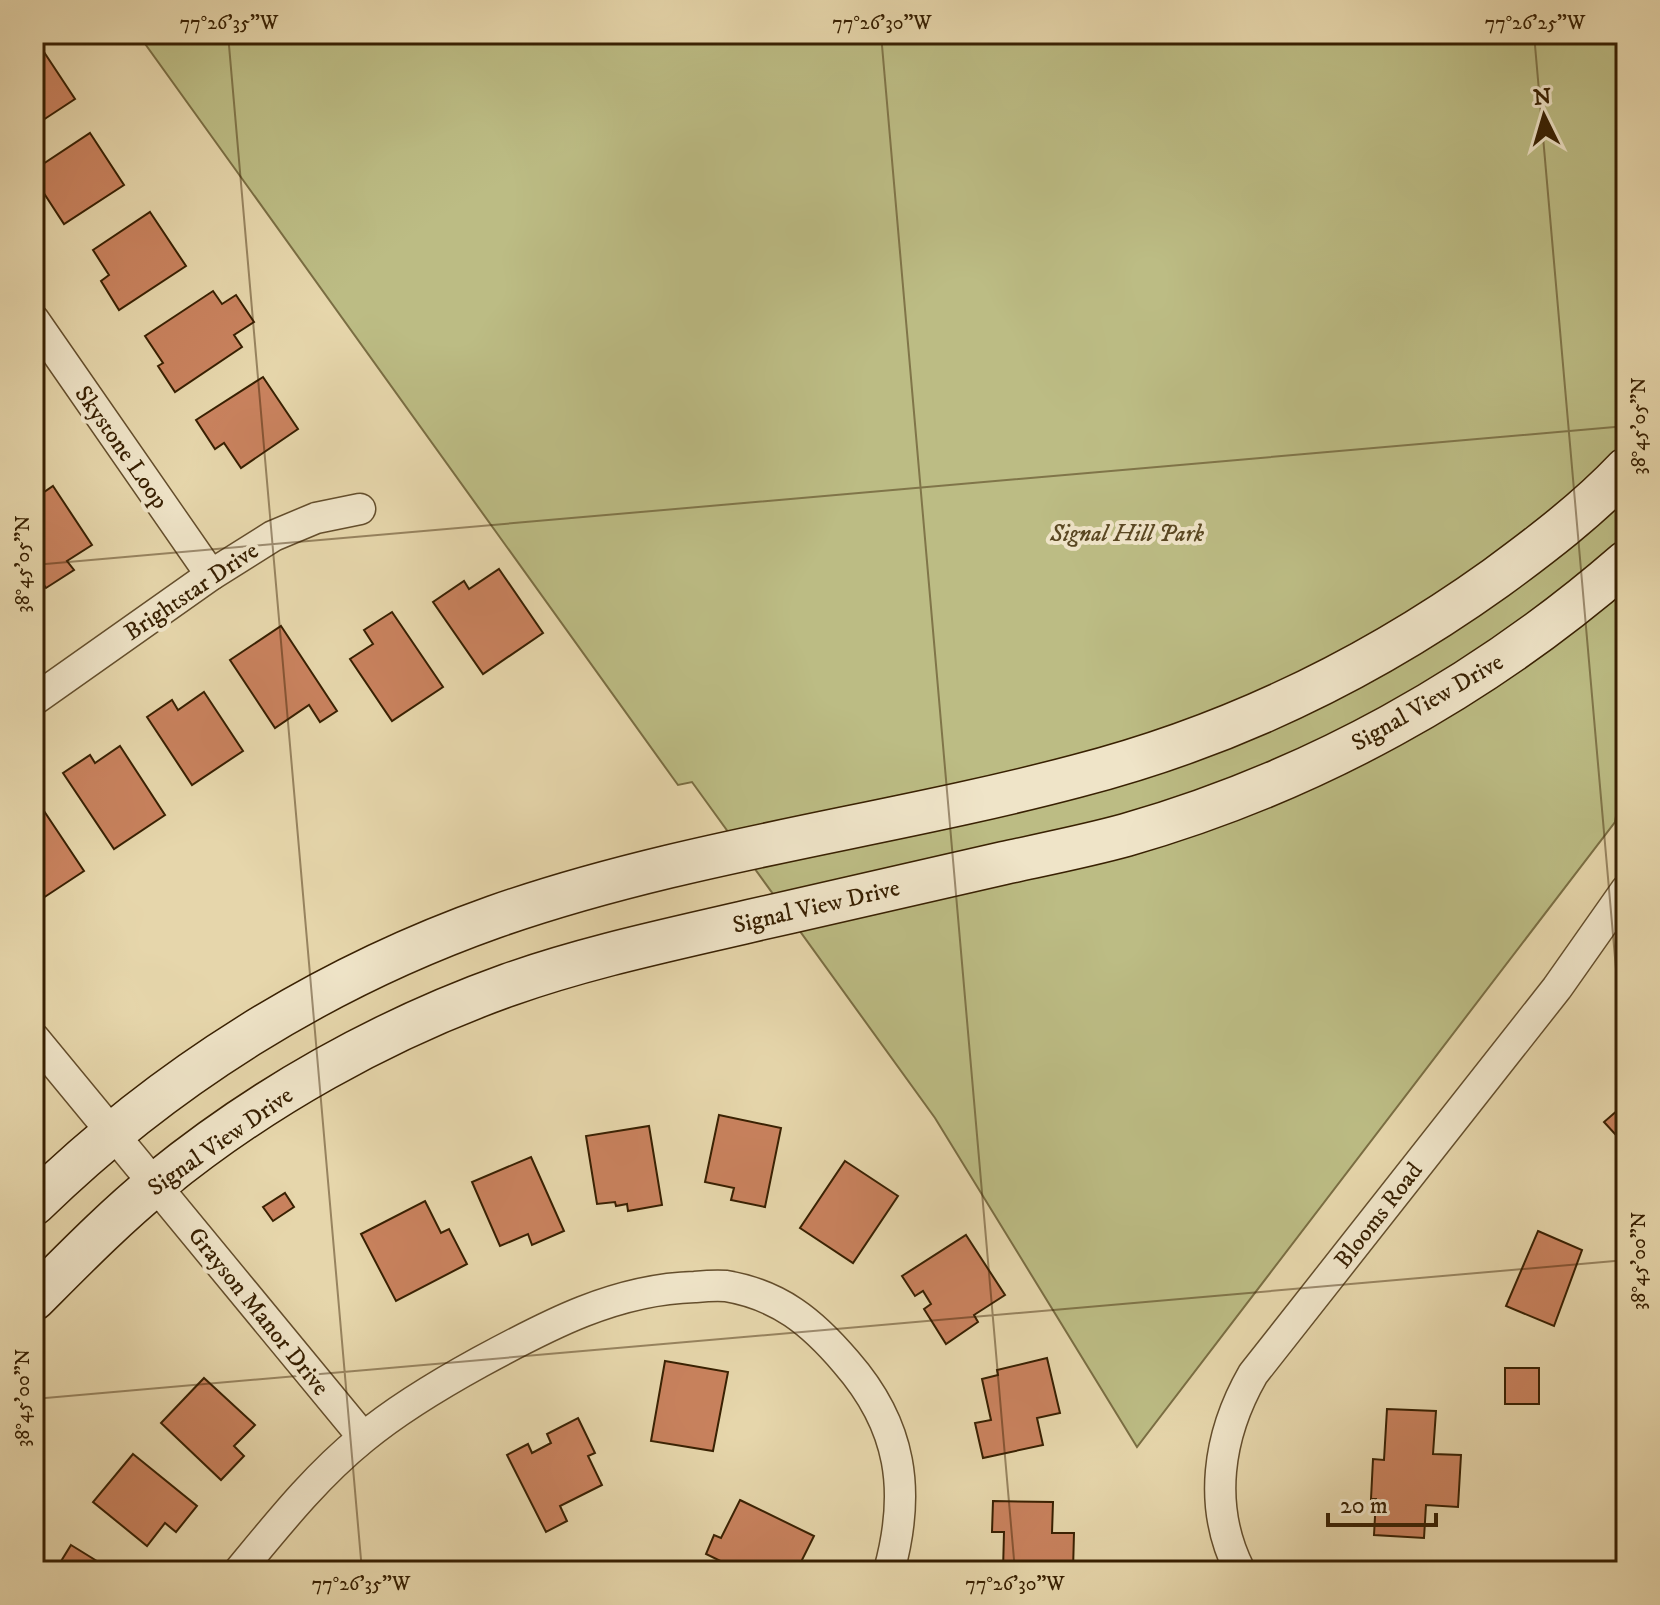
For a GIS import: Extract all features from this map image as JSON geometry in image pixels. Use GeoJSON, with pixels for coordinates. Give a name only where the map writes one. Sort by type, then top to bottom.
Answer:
{"type":"FeatureCollection","features":[{"type":"Feature","properties":{"kind":"main road"},"geometry":{"type":"LineString","coordinates":[[34,1204],[112,1132],[166,1090],[283,1013],[403,954],[493,917],[606,882],[1078,776],[1180,745],[1280,705],[1357,667],[1447,613],[1533,551],[1626,469]]}},
{"type":"Feature","properties":{"kind":"main road","name":"Signal View Drive"},"geometry":{"type":"LineString","coordinates":[[34,1299],[93,1240],[156,1184],[258,1110],[348,1056],[405,1027],[506,986],[611,953],[1125,835],[1255,790],[1325,760],[1402,721],[1480,674],[1578,603],[1626,562]]}},
{"type":"Feature","properties":{"kind":"street","name":"Skystone Loop"},"geometry":{"type":"LineString","coordinates":[[34,320],[211,575]]}},
{"type":"Feature","properties":{"kind":"street","name":"Brightstar Drive"},"geometry":{"type":"LineString","coordinates":[[34,700],[211,575],[273,536],[316,518],[360,509]]}},
{"type":"Feature","properties":{"kind":"street","name":"Blooms Road"},"geometry":{"type":"LineString","coordinates":[[1240,1571],[1222,1519],[1219,1479],[1224,1440],[1253,1374],[1557,988],[1626,890]]}},
{"type":"Feature","properties":{"kind":"street","name":"Grayson Manor Drive"},"geometry":{"type":"LineString","coordinates":[[34,1038],[363,1437]]}},
{"type":"Feature","properties":{"kind":"street"},"geometry":{"type":"LineString","coordinates":[[239,1571],[306,1491],[363,1437],[444,1382],[577,1312],[625,1296],[680,1287],[724,1286],[764,1297],[795,1311],[824,1337],[858,1376],[885,1424],[901,1478],[901,1520],[889,1571]]}},
{"type":"Feature","properties":{"kind":"green space","name":"Signal Hill Park"},"geometry":{"type":"Polygon","coordinates":[[[138,34],[1626,34],[1626,772],[1618,785],[1615,822],[1137,1447],[935,1118],[692,782],[678,785],[138,34]]]}},
{"type":"Feature","properties":{"kind":"building"},"geometry":{"type":"Polygon","coordinates":[[[40,46],[75,99],[34,126],[34,50],[40,46]]]}},
{"type":"Feature","properties":{"kind":"building"},"geometry":{"type":"Polygon","coordinates":[[[90,133],[124,185],[64,224],[34,178],[34,170],[90,133]]]}},
{"type":"Feature","properties":{"kind":"building"},"geometry":{"type":"Polygon","coordinates":[[[150,212],[186,266],[119,310],[101,281],[109,275],[93,250],[150,212]]]}},
{"type":"Feature","properties":{"kind":"building"},"geometry":{"type":"Polygon","coordinates":[[[213,291],[222,304],[236,295],[254,322],[234,335],[242,347],[175,392],[158,366],[163,363],[145,336],[213,291]]]}},
{"type":"Feature","properties":{"kind":"building"},"geometry":{"type":"Polygon","coordinates":[[[263,377],[298,429],[241,468],[224,443],[215,449],[196,420],[263,377]]]}},
{"type":"Feature","properties":{"kind":"building"},"geometry":{"type":"Polygon","coordinates":[[[53,486],[92,545],[67,561],[74,570],[46,588],[34,570],[34,499],[53,486]]]}},
{"type":"Feature","properties":{"kind":"building"},"geometry":{"type":"Polygon","coordinates":[[[499,569],[543,633],[483,674],[433,602],[464,581],[469,589],[499,569]]]}},
{"type":"Feature","properties":{"kind":"building"},"geometry":{"type":"Polygon","coordinates":[[[392,612],[443,687],[392,721],[350,659],[373,644],[364,630],[392,612]]]}},
{"type":"Feature","properties":{"kind":"building"},"geometry":{"type":"Polygon","coordinates":[[[281,626],[337,711],[320,722],[309,705],[275,728],[230,660],[281,626]]]}},
{"type":"Feature","properties":{"kind":"building"},"geometry":{"type":"Polygon","coordinates":[[[204,692],[243,751],[192,785],[147,717],[172,700],[178,710],[204,692]]]}},
{"type":"Feature","properties":{"kind":"building"},"geometry":{"type":"Polygon","coordinates":[[[120,746],[165,815],[114,849],[63,773],[90,755],[95,763],[120,746]]]}},
{"type":"Feature","properties":{"kind":"building"},"geometry":{"type":"Polygon","coordinates":[[[34,796],[84,871],[34,904],[34,796]]]}},
{"type":"Feature","properties":{"kind":"building"},"geometry":{"type":"Polygon","coordinates":[[[1626,1103],[1626,1146],[1604,1122],[1626,1103]]]}},
{"type":"Feature","properties":{"kind":"building"},"geometry":{"type":"Polygon","coordinates":[[[719,1115],[781,1128],[765,1207],[731,1200],[734,1188],[705,1182],[719,1115]]]}},
{"type":"Feature","properties":{"kind":"building"},"geometry":{"type":"Polygon","coordinates":[[[649,1126],[662,1205],[628,1211],[627,1204],[597,1204],[586,1136],[649,1126]]]}},
{"type":"Feature","properties":{"kind":"building"},"geometry":{"type":"Polygon","coordinates":[[[531,1157],[564,1231],[532,1245],[528,1234],[500,1246],[472,1182],[531,1157]]]}},
{"type":"Feature","properties":{"kind":"building"},"geometry":{"type":"Polygon","coordinates":[[[845,1161],[898,1196],[853,1263],[800,1228],[845,1161]]]}},
{"type":"Feature","properties":{"kind":"building"},"geometry":{"type":"Polygon","coordinates":[[[285,1193],[294,1207],[273,1221],[263,1207],[285,1193]]]}},
{"type":"Feature","properties":{"kind":"building"},"geometry":{"type":"Polygon","coordinates":[[[425,1201],[441,1233],[449,1229],[467,1264],[396,1301],[361,1234],[425,1201]]]}},
{"type":"Feature","properties":{"kind":"building"},"geometry":{"type":"Polygon","coordinates":[[[1538,1231],[1582,1250],[1554,1326],[1506,1306],[1538,1231]]]}},
{"type":"Feature","properties":{"kind":"building"},"geometry":{"type":"Polygon","coordinates":[[[966,1235],[1005,1295],[974,1315],[978,1322],[946,1344],[924,1309],[931,1304],[923,1291],[915,1296],[902,1276],[966,1235]]]}},
{"type":"Feature","properties":{"kind":"building"},"geometry":{"type":"Polygon","coordinates":[[[1047,1358],[1060,1413],[1037,1418],[1043,1445],[983,1458],[975,1423],[991,1420],[982,1379],[998,1375],[997,1370],[1047,1358]]]}},
{"type":"Feature","properties":{"kind":"building"},"geometry":{"type":"Polygon","coordinates":[[[665,1361],[728,1372],[713,1451],[651,1441],[665,1361]]]}},
{"type":"Feature","properties":{"kind":"building"},"geometry":{"type":"Polygon","coordinates":[[[1505,1368],[1539,1368],[1539,1404],[1505,1404],[1505,1368]]]}},
{"type":"Feature","properties":{"kind":"building"},"geometry":{"type":"Polygon","coordinates":[[[204,1378],[255,1425],[234,1446],[244,1456],[221,1480],[161,1423],[204,1378]]]}},
{"type":"Feature","properties":{"kind":"building"},"geometry":{"type":"Polygon","coordinates":[[[1387,1409],[1436,1411],[1433,1454],[1461,1455],[1458,1507],[1426,1505],[1424,1538],[1374,1535],[1376,1499],[1371,1499],[1373,1459],[1384,1460],[1387,1409]]]}},
{"type":"Feature","properties":{"kind":"building"},"geometry":{"type":"Polygon","coordinates":[[[578,1418],[595,1453],[588,1456],[602,1485],[560,1506],[567,1521],[546,1532],[507,1455],[528,1444],[532,1453],[551,1443],[547,1434],[578,1418]]]}},
{"type":"Feature","properties":{"kind":"building"},"geometry":{"type":"Polygon","coordinates":[[[133,1454],[197,1506],[176,1532],[165,1523],[147,1546],[93,1502],[133,1454]]]}},
{"type":"Feature","properties":{"kind":"building"},"geometry":{"type":"Polygon","coordinates":[[[740,1500],[814,1536],[799,1566],[793,1563],[789,1571],[741,1571],[706,1554],[714,1535],[721,1538],[740,1500]]]}},
{"type":"Feature","properties":{"kind":"building"},"geometry":{"type":"Polygon","coordinates":[[[993,1501],[1053,1502],[1052,1533],[1074,1533],[1073,1571],[1003,1571],[1004,1532],[992,1532],[993,1501]]]}},
{"type":"Feature","properties":{"kind":"building"},"geometry":{"type":"Polygon","coordinates":[[[71,1545],[113,1571],[55,1571],[71,1545]]]}}]}
